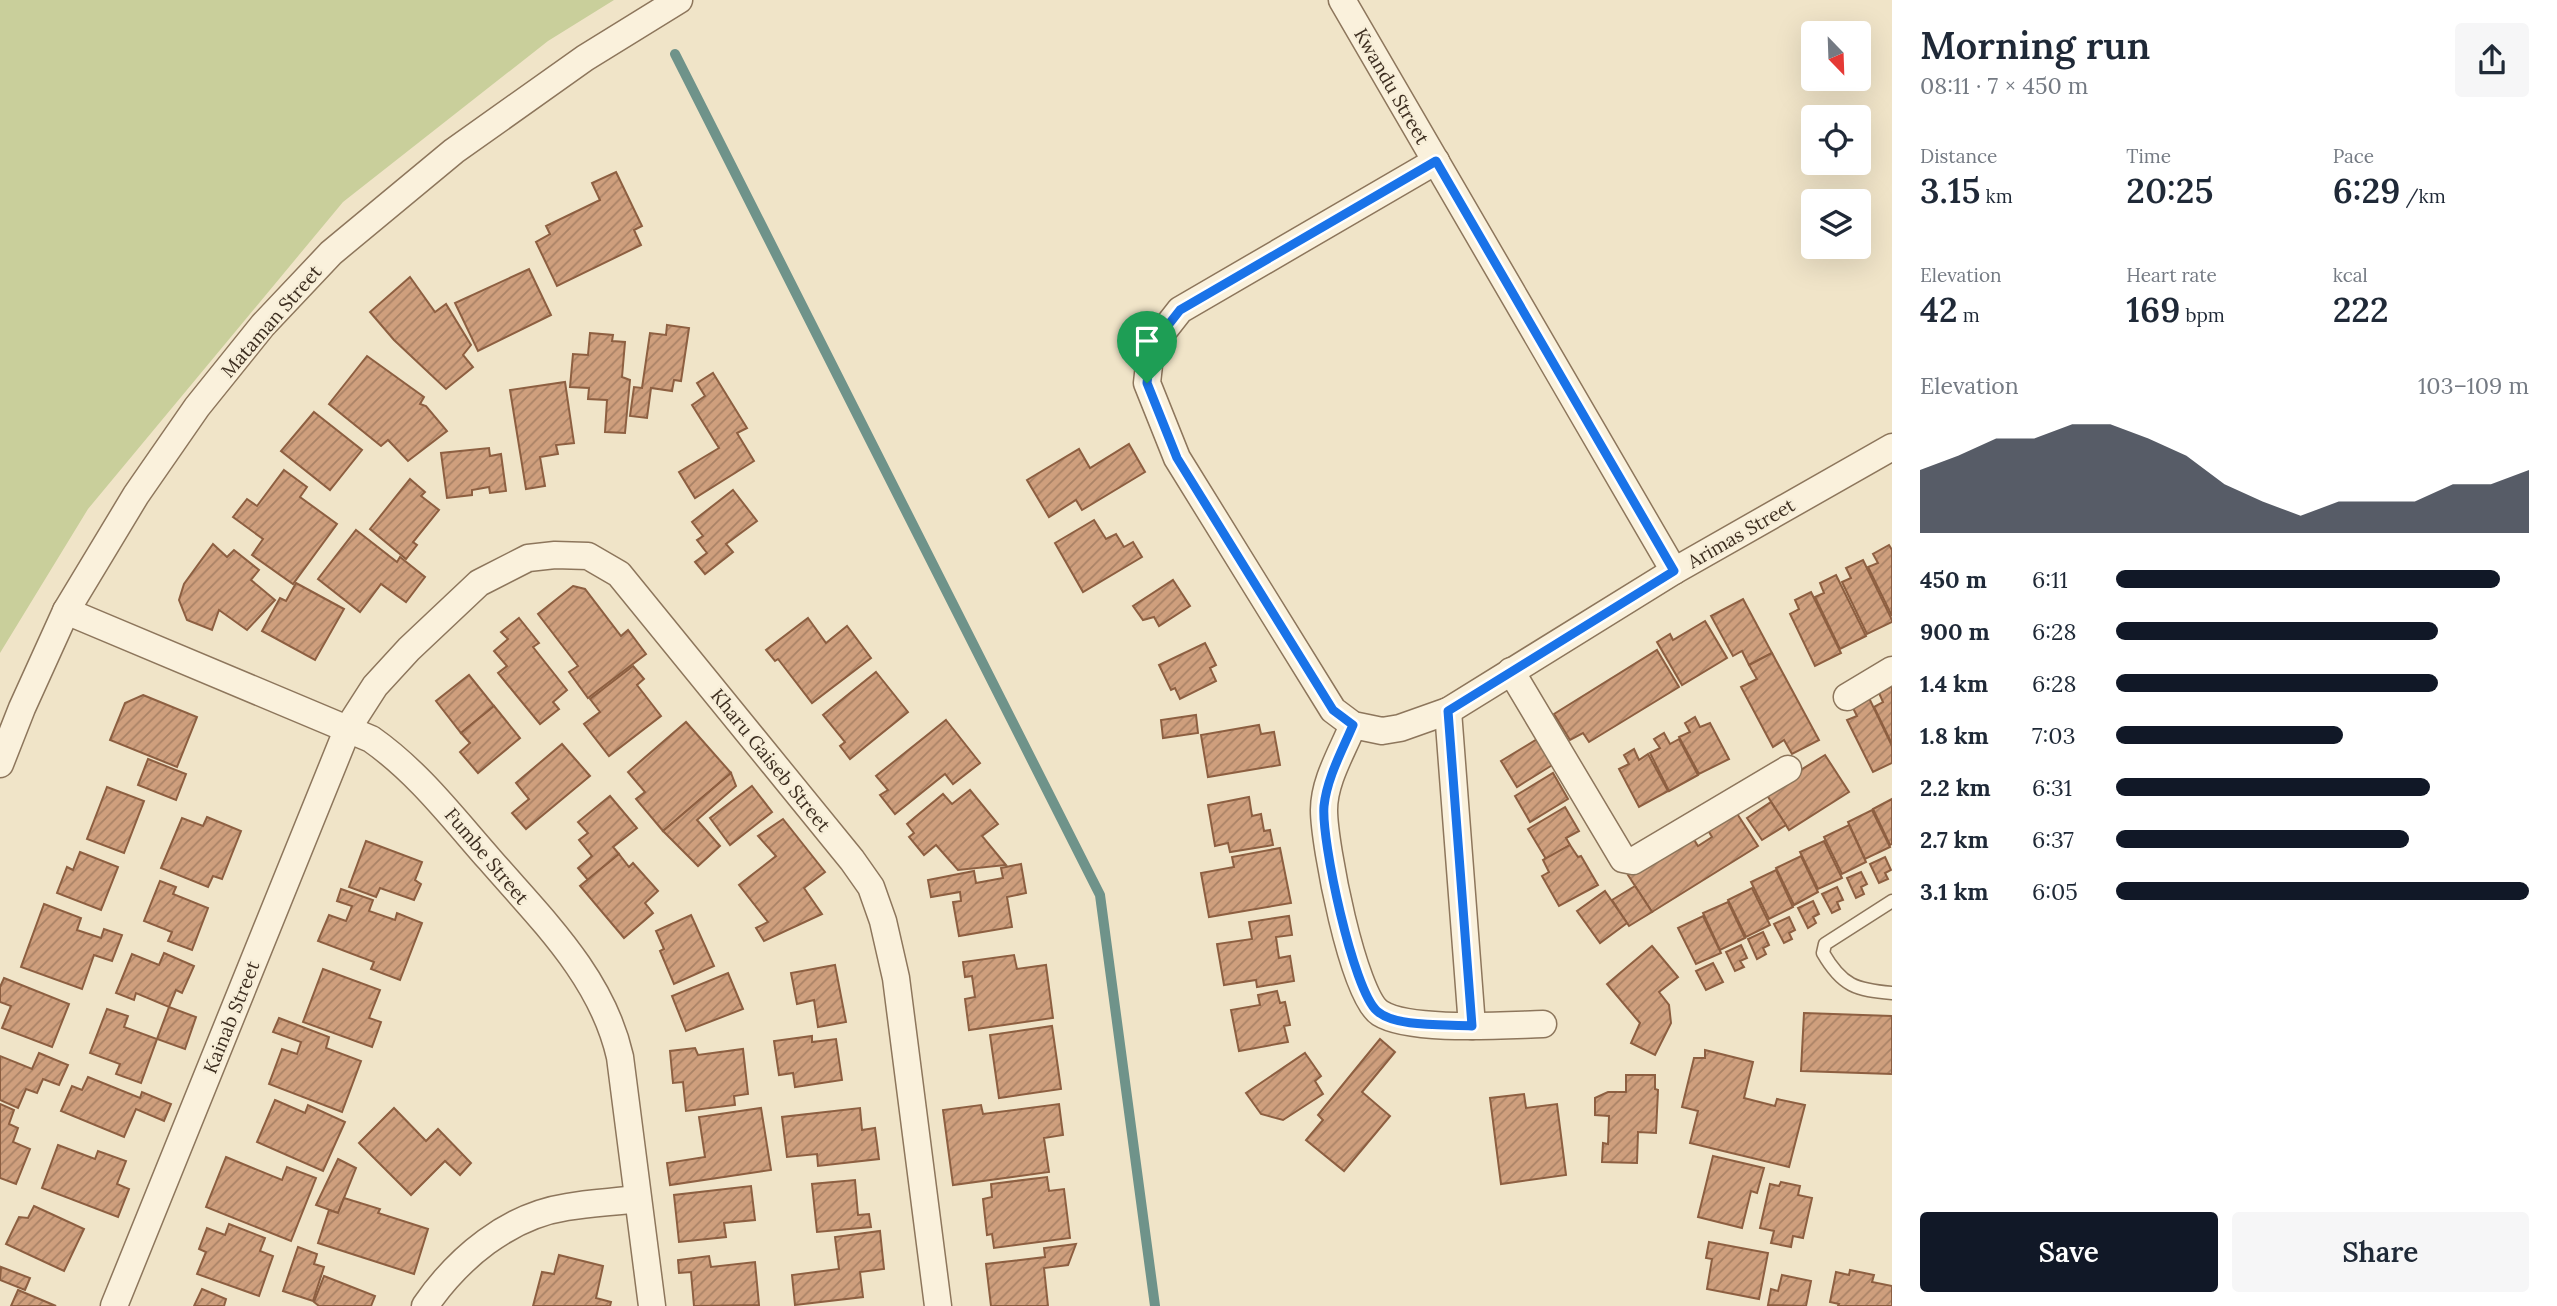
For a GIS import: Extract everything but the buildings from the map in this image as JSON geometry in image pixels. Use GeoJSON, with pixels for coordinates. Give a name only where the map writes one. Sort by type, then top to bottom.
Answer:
{"type":"FeatureCollection","features":[{"type":"Feature","properties":{"kind":"street","name":"Mataman Street"},"geometry":{"type":"LineString","coordinates":[[0,764],[66,611],[135,495],[197,407],[263,325],[331,253],[454,151],[585,58],[679,0]]}},
{"type":"Feature","properties":{"kind":"street","name":"Kwandu Street"},"geometry":{"type":"LineString","coordinates":[[1342,0],[1674,571]]}},
{"type":"Feature","properties":{"kind":"street"},"geometry":{"type":"LineString","coordinates":[[1436,161],[1180,310],[1151,347],[1147,383],[1177,458],[1333,710],[1353,725],[1332,776],[1324,809],[1325,831],[1339,907],[1362,988],[1378,1012],[1399,1021],[1472,1026],[1543,1024]]}},
{"type":"Feature","properties":{"kind":"street","name":"Arimas Street"},"geometry":{"type":"LineString","coordinates":[[1353,725],[1382,731],[1400,728],[1448,711],[1674,571],[1890,452]]}},
{"type":"Feature","properties":{"kind":"street","name":"Kharu Gaiseb Street"},"geometry":{"type":"LineString","coordinates":[[348,727],[376,686],[409,649],[479,583],[528,558],[555,555],[588,556],[619,574],[844,849],[871,887],[883,921],[896,978],[938,1306]]}},
{"type":"Feature","properties":{"kind":"street","name":"Fumbe Street"},"geometry":{"type":"LineString","coordinates":[[66,611],[348,727],[371,739],[395,756],[434,794],[574,957],[594,989],[615,1034],[652,1306]]}},
{"type":"Feature","properties":{"kind":"street"},"geometry":{"type":"LineString","coordinates":[[1847,697],[1892,670]]}},
{"type":"Feature","properties":{"kind":"street"},"geometry":{"type":"LineString","coordinates":[[1511,671],[1623,859],[1633,861],[1788,769]]}},
{"type":"Feature","properties":{"kind":"street"},"geometry":{"type":"LineString","coordinates":[[1448,711],[1472,1026]]}},
{"type":"Feature","properties":{"kind":"street","name":"Kainab Street"},"geometry":{"type":"LineString","coordinates":[[114,1306],[348,727]]}},
{"type":"Feature","properties":{"kind":"street"},"geometry":{"type":"LineString","coordinates":[[425,1306],[440,1284],[461,1263],[509,1227],[536,1214],[566,1207],[637,1199]]}},
{"type":"Feature","properties":{"kind":"lane"},"geometry":{"type":"LineString","coordinates":[[1892,901],[1825,944],[1823,953],[1849,986],[1892,993]]}},
{"type":"Feature","properties":{"kind":"green space"},"geometry":{"type":"Polygon","coordinates":[[[0,0],[614,0],[548,41],[343,202],[88,509],[0,653],[0,0]]]}},
{"type":"Feature","properties":{"kind":"waterway"},"geometry":{"type":"LineString","coordinates":[[675,54],[1100,895],[1155,1306]]}},
{"type":"Feature","properties":{"kind":"route"},"geometry":{"type":"LineString","coordinates":[[1436,161],[1674,571],[1448,711],[1472,1026],[1399,1021],[1378,1012],[1362,988],[1339,907],[1325,831],[1324,809],[1332,776],[1353,725],[1333,710],[1177,458],[1147,383],[1151,347],[1180,310],[1436,161]]}}]}
